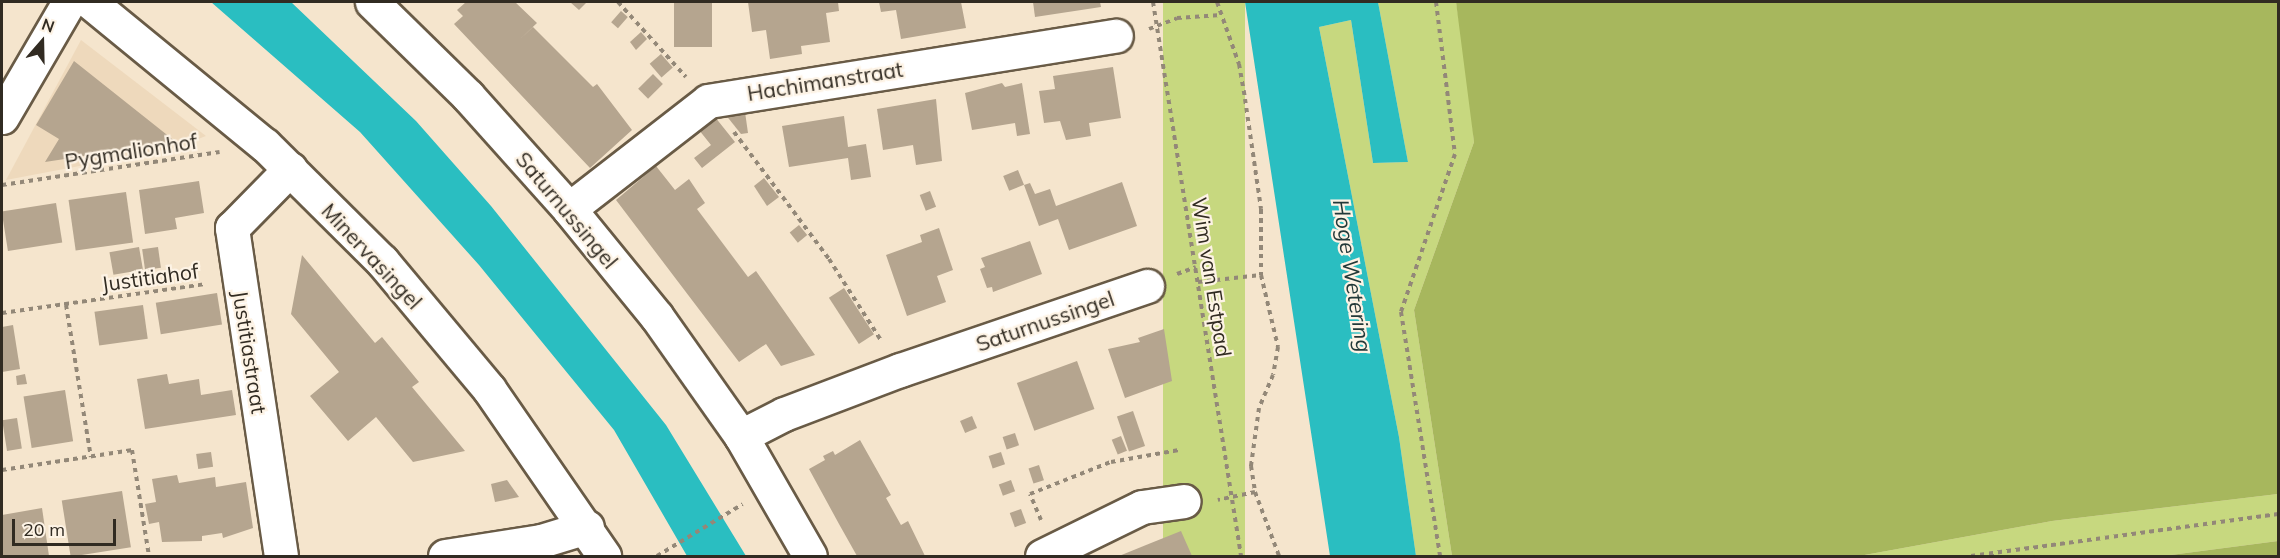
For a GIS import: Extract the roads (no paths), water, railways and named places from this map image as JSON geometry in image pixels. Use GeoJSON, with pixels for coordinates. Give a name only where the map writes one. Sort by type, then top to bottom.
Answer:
{"type":"FeatureCollection","features":[{"type":"Feature","properties":{"kind":"street"},"geometry":{"type":"LineString","coordinates":[[2,117],[69,2]]}},
{"type":"Feature","properties":{"kind":"street","name":"Minervasingel"},"geometry":{"type":"LineString","coordinates":[[90,2],[265,146],[382,261],[489,389],[587,527],[604,556]]}},
{"type":"Feature","properties":{"kind":"street","name":"Saturnussingel"},"geometry":{"type":"LineString","coordinates":[[372,2],[468,96],[569,209],[657,317],[741,436],[810,556]]}},
{"type":"Feature","properties":{"kind":"street","name":"Hachimanstraat"},"geometry":{"type":"LineString","coordinates":[[569,209],[708,100],[1116,36]]}},
{"type":"Feature","properties":{"kind":"street","name":"Justitiastraat"},"geometry":{"type":"LineString","coordinates":[[281,556],[232,228],[290,169]]}},
{"type":"Feature","properties":{"kind":"street","name":"Saturnussingel"},"geometry":{"type":"LineString","coordinates":[[741,436],[784,414],[900,370],[1147,286]]}},
{"type":"Feature","properties":{"kind":"street"},"geometry":{"type":"LineString","coordinates":[[1048,553],[1142,507],[1184,501]]}},
{"type":"Feature","properties":{"kind":"street"},"geometry":{"type":"LineString","coordinates":[[445,556],[541,541],[587,527]]}},
{"type":"Feature","properties":{"kind":"water"},"geometry":{"type":"Polygon","coordinates":[[[211,2],[291,2],[416,121],[491,206],[666,425],[746,556],[687,556],[614,430],[479,265],[360,132],[211,2]]]}},
{"type":"Feature","properties":{"kind":"water","name":"Hoge Wetering"},"geometry":{"type":"Polygon","coordinates":[[[1245,2],[1378,2],[1408,162],[1373,163],[1351,20],[1319,27],[1399,437],[1416,556],[1330,556],[1245,2]]]}}]}
